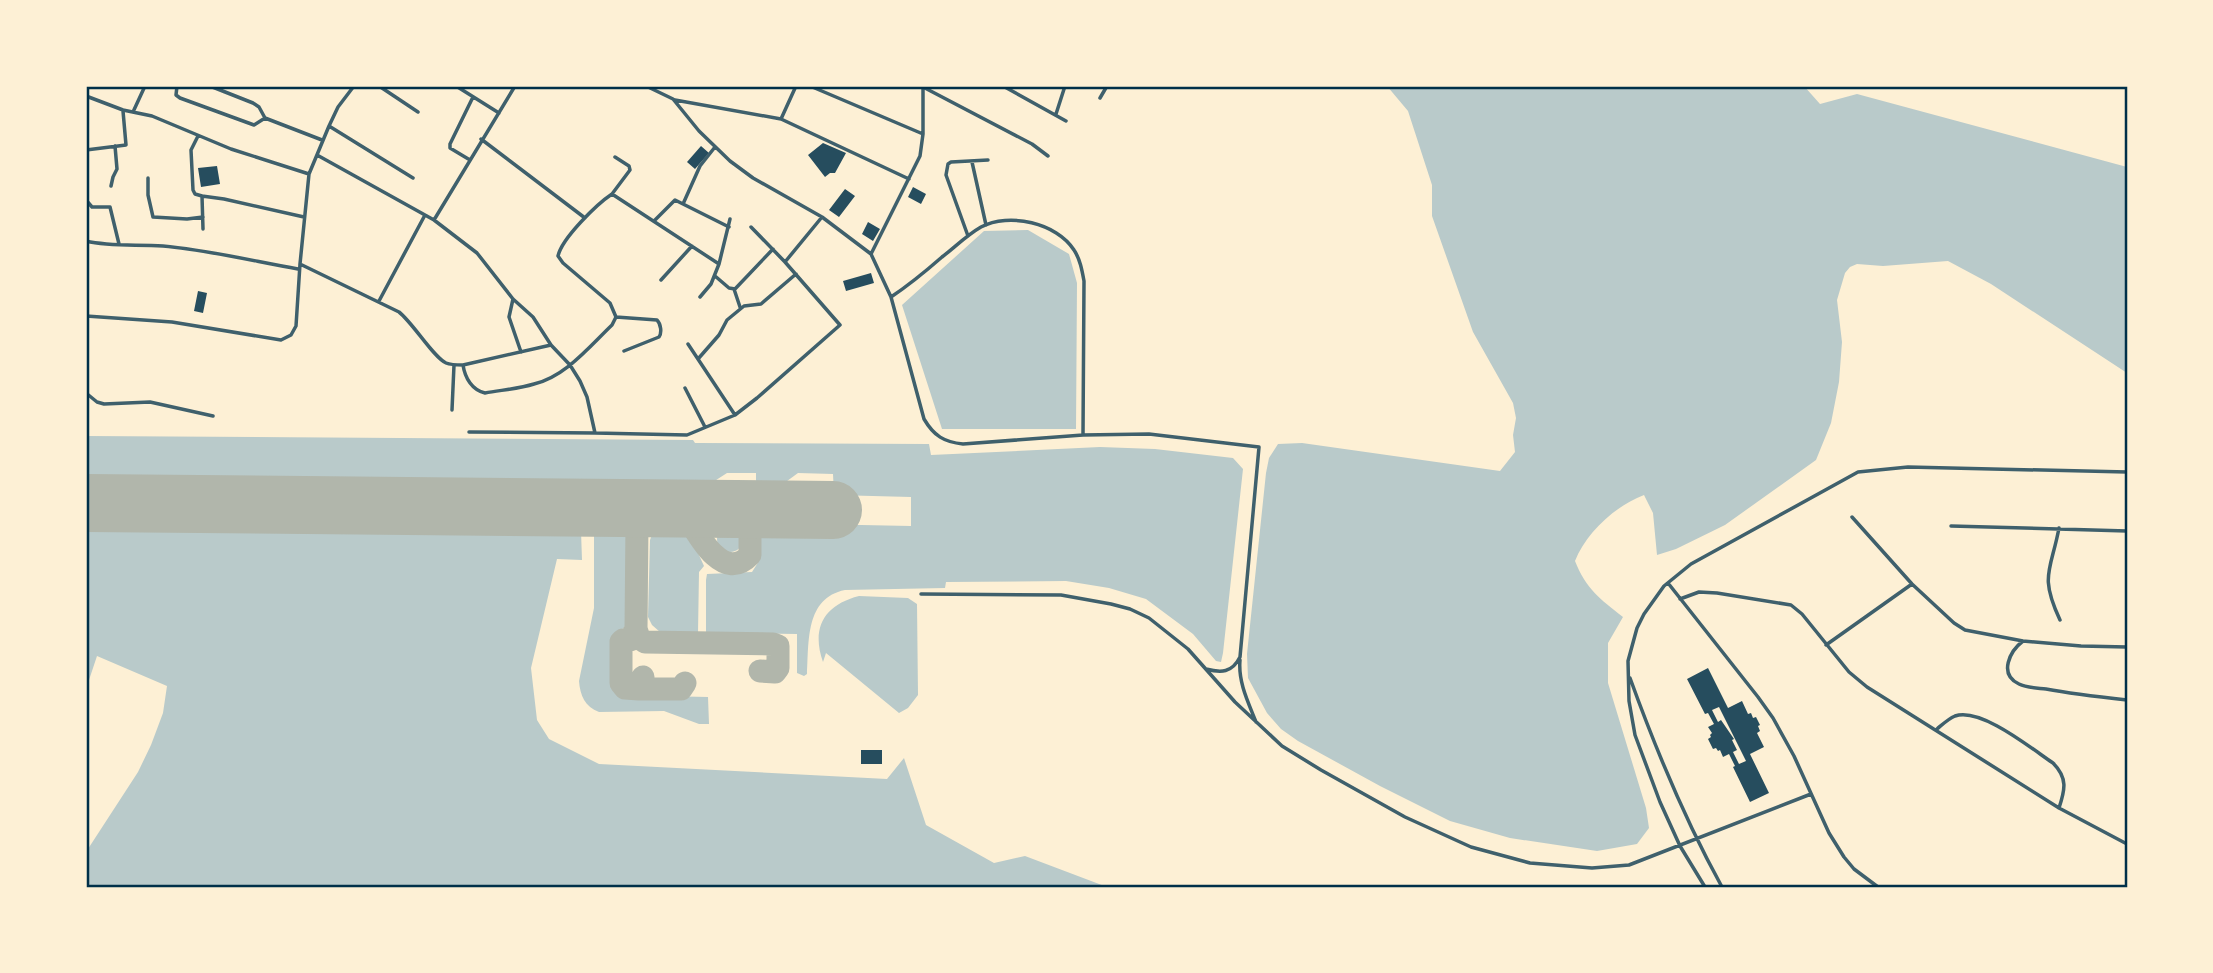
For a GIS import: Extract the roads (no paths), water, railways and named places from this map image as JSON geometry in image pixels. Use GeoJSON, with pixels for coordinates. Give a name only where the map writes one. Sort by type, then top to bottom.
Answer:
{"type":"FeatureCollection","features":[{"type":"Feature","properties":{"kind":"street"},"geometry":{"type":"LineString","coordinates":[[133,112],[145,86]]}},
{"type":"Feature","properties":{"kind":"street"},"geometry":{"type":"LineString","coordinates":[[177,86],[176,95],[180,98],[231,117],[254,125],[265,118]]}},
{"type":"Feature","properties":{"kind":"street"},"geometry":{"type":"LineString","coordinates":[[210,86],[253,103],[259,107],[265,118],[322,140]]}},
{"type":"Feature","properties":{"kind":"street"},"geometry":{"type":"LineString","coordinates":[[86,316],[183,323],[281,340],[291,335],[296,326],[309,174],[328,126],[354,86]]}},
{"type":"Feature","properties":{"kind":"street"},"geometry":{"type":"LineString","coordinates":[[379,86],[418,112]]}},
{"type":"Feature","properties":{"kind":"street"},"geometry":{"type":"LineString","coordinates":[[456,86],[499,113]]}},
{"type":"Feature","properties":{"kind":"street"},"geometry":{"type":"LineString","coordinates":[[434,220],[515,86]]}},
{"type":"Feature","properties":{"kind":"street"},"geometry":{"type":"LineString","coordinates":[[646,86],[673,99],[781,119],[909,178]]}},
{"type":"Feature","properties":{"kind":"street"},"geometry":{"type":"LineString","coordinates":[[657,91],[659,86]]}},
{"type":"Feature","properties":{"kind":"street"},"geometry":{"type":"LineString","coordinates":[[781,119],[796,86]]}},
{"type":"Feature","properties":{"kind":"street"},"geometry":{"type":"LineString","coordinates":[[810,86],[923,134]]}},
{"type":"Feature","properties":{"kind":"street"},"geometry":{"type":"LineString","coordinates":[[871,254],[920,156],[923,134],[922,86],[1031,144],[1048,156]]}},
{"type":"Feature","properties":{"kind":"street"},"geometry":{"type":"LineString","coordinates":[[1003,86],[1066,121]]}},
{"type":"Feature","properties":{"kind":"street"},"geometry":{"type":"LineString","coordinates":[[1056,114],[1065,86]]}},
{"type":"Feature","properties":{"kind":"street"},"geometry":{"type":"LineString","coordinates":[[1100,98],[1108,86]]}},
{"type":"Feature","properties":{"kind":"street"},"geometry":{"type":"LineString","coordinates":[[86,96],[123,110],[152,116],[231,149],[309,174]]}},
{"type":"Feature","properties":{"kind":"street"},"geometry":{"type":"LineString","coordinates":[[470,160],[453,151],[450,144],[473,97]]}},
{"type":"Feature","properties":{"kind":"street"},"geometry":{"type":"LineString","coordinates":[[673,99],[715,147],[754,178],[822,217],[871,254],[891,297],[924,419],[939,438],[950,443],[963,444],[1083,435],[1149,434],[1259,447],[1239,670],[1243,689],[1257,724]]}},
{"type":"Feature","properties":{"kind":"street"},"geometry":{"type":"LineString","coordinates":[[86,150],[126,143],[123,110]]}},
{"type":"Feature","properties":{"kind":"street"},"geometry":{"type":"LineString","coordinates":[[328,126],[413,178]]}},
{"type":"Feature","properties":{"kind":"street"},"geometry":{"type":"LineString","coordinates":[[198,135],[191,150],[195,194],[304,218]]}},
{"type":"Feature","properties":{"kind":"street"},"geometry":{"type":"LineString","coordinates":[[481,139],[585,218]]}},
{"type":"Feature","properties":{"kind":"street"},"geometry":{"type":"LineString","coordinates":[[111,186],[117,169],[115,146]]}},
{"type":"Feature","properties":{"kind":"street"},"geometry":{"type":"LineString","coordinates":[[683,204],[700,166],[715,147]]}},
{"type":"Feature","properties":{"kind":"street"},"geometry":{"type":"LineString","coordinates":[[317,155],[434,220],[477,253],[513,299],[533,317],[551,345],[570,365],[584,388],[595,433]]}},
{"type":"Feature","properties":{"kind":"street"},"geometry":{"type":"LineString","coordinates":[[463,365],[472,387],[478,392],[535,384],[570,365],[612,325],[616,317],[610,303],[558,256],[560,248],[585,218],[612,194],[630,168],[615,157]]}},
{"type":"Feature","properties":{"kind":"street"},"geometry":{"type":"LineString","coordinates":[[968,236],[946,172],[948,164],[988,160]]}},
{"type":"Feature","properties":{"kind":"street"},"geometry":{"type":"LineString","coordinates":[[972,162],[986,225]]}},
{"type":"Feature","properties":{"kind":"street"},"geometry":{"type":"LineString","coordinates":[[148,178],[152,216],[187,219],[203,217]]}},
{"type":"Feature","properties":{"kind":"street"},"geometry":{"type":"LineString","coordinates":[[612,194],[719,264]]}},
{"type":"Feature","properties":{"kind":"street"},"geometry":{"type":"LineString","coordinates":[[202,196],[203,229]]}},
{"type":"Feature","properties":{"kind":"street"},"geometry":{"type":"LineString","coordinates":[[86,200],[92,207],[110,207],[118,244]]}},
{"type":"Feature","properties":{"kind":"street"},"geometry":{"type":"LineString","coordinates":[[654,221],[675,201],[729,227]]}},
{"type":"Feature","properties":{"kind":"street"},"geometry":{"type":"LineString","coordinates":[[379,301],[425,215]]}},
{"type":"Feature","properties":{"kind":"street"},"geometry":{"type":"LineString","coordinates":[[785,262],[822,217]]}},
{"type":"Feature","properties":{"kind":"street"},"geometry":{"type":"LineString","coordinates":[[700,296],[715,276],[730,219]]}},
{"type":"Feature","properties":{"kind":"street"},"geometry":{"type":"LineString","coordinates":[[891,297],[968,236],[986,225],[1020,221],[1058,233],[1075,251],[1084,281],[1083,435]]}},
{"type":"Feature","properties":{"kind":"street"},"geometry":{"type":"LineString","coordinates":[[468,432],[687,435],[734,415],[840,325],[751,227]]}},
{"type":"Feature","properties":{"kind":"street"},"geometry":{"type":"LineString","coordinates":[[86,241],[189,249],[299,269]]}},
{"type":"Feature","properties":{"kind":"street"},"geometry":{"type":"LineString","coordinates":[[661,280],[692,246]]}},
{"type":"Feature","properties":{"kind":"street"},"geometry":{"type":"LineString","coordinates":[[734,289],[773,249]]}},
{"type":"Feature","properties":{"kind":"street"},"geometry":{"type":"LineString","coordinates":[[300,264],[379,301],[405,317],[444,362],[463,365],[551,345]]}},
{"type":"Feature","properties":{"kind":"street"},"geometry":{"type":"LineString","coordinates":[[698,359],[719,335],[727,320],[741,308],[761,304],[796,274]]}},
{"type":"Feature","properties":{"kind":"street"},"geometry":{"type":"LineString","coordinates":[[715,276],[734,289]]}},
{"type":"Feature","properties":{"kind":"street"},"geometry":{"type":"LineString","coordinates":[[734,289],[741,308]]}},
{"type":"Feature","properties":{"kind":"street"},"geometry":{"type":"LineString","coordinates":[[513,299],[509,317],[521,352]]}},
{"type":"Feature","properties":{"kind":"street"},"geometry":{"type":"LineString","coordinates":[[616,317],[657,320],[659,323],[659,337],[624,351]]}},
{"type":"Feature","properties":{"kind":"street"},"geometry":{"type":"LineString","coordinates":[[688,344],[734,415]]}},
{"type":"Feature","properties":{"kind":"street"},"geometry":{"type":"LineString","coordinates":[[452,411],[454,365]]}},
{"type":"Feature","properties":{"kind":"street"},"geometry":{"type":"LineString","coordinates":[[685,388],[705,426]]}},
{"type":"Feature","properties":{"kind":"street"},"geometry":{"type":"LineString","coordinates":[[86,393],[104,404],[150,402],[213,416]]}},
{"type":"Feature","properties":{"kind":"street"},"geometry":{"type":"LineString","coordinates":[[1705,887],[1680,846],[1660,802],[1636,735],[1629,701],[1628,661],[1637,628],[1654,599],[1668,583],[1691,564],[1858,472],[1908,467],[2127,472]]}},
{"type":"Feature","properties":{"kind":"street"},"geometry":{"type":"LineString","coordinates":[[1852,517],[1912,584],[1965,630],[2081,646],[2127,647]]}},
{"type":"Feature","properties":{"kind":"street"},"geometry":{"type":"LineString","coordinates":[[1951,526],[2127,531]]}},
{"type":"Feature","properties":{"kind":"street"},"geometry":{"type":"LineString","coordinates":[[2060,528],[2048,576],[2050,599],[2060,620]]}},
{"type":"Feature","properties":{"kind":"street"},"geometry":{"type":"LineString","coordinates":[[1668,583],[1773,718],[1794,756],[1829,833],[1844,857],[1854,869],[1878,887]]}},
{"type":"Feature","properties":{"kind":"street"},"geometry":{"type":"LineString","coordinates":[[1826,645],[1912,584]]}},
{"type":"Feature","properties":{"kind":"street"},"geometry":{"type":"LineString","coordinates":[[1680,600],[1699,592],[1708,592],[1791,605],[1802,614],[1849,672],[1867,687],[2059,808],[2127,845]]}},
{"type":"Feature","properties":{"kind":"street"},"geometry":{"type":"LineString","coordinates":[[921,594],[1061,596],[1130,609],[1149,618],[1188,649],[1257,724],[1282,746],[1321,771],[1405,817],[1471,848],[1530,863],[1592,868],[1629,865],[1811,794]]}},
{"type":"Feature","properties":{"kind":"street"},"geometry":{"type":"LineString","coordinates":[[2024,640],[2009,655],[2007,665],[2010,675],[2018,684],[2127,700]]}},
{"type":"Feature","properties":{"kind":"street"},"geometry":{"type":"LineString","coordinates":[[1206,669],[1227,671],[1237,664],[1240,657]]}},
{"type":"Feature","properties":{"kind":"street"},"geometry":{"type":"LineString","coordinates":[[1629,676],[1649,731],[1695,839],[1722,887]]}},
{"type":"Feature","properties":{"kind":"street"},"geometry":{"type":"LineString","coordinates":[[1937,729],[1955,716],[1974,716],[1990,722],[2060,770],[2065,790],[2059,808]]}}]}
